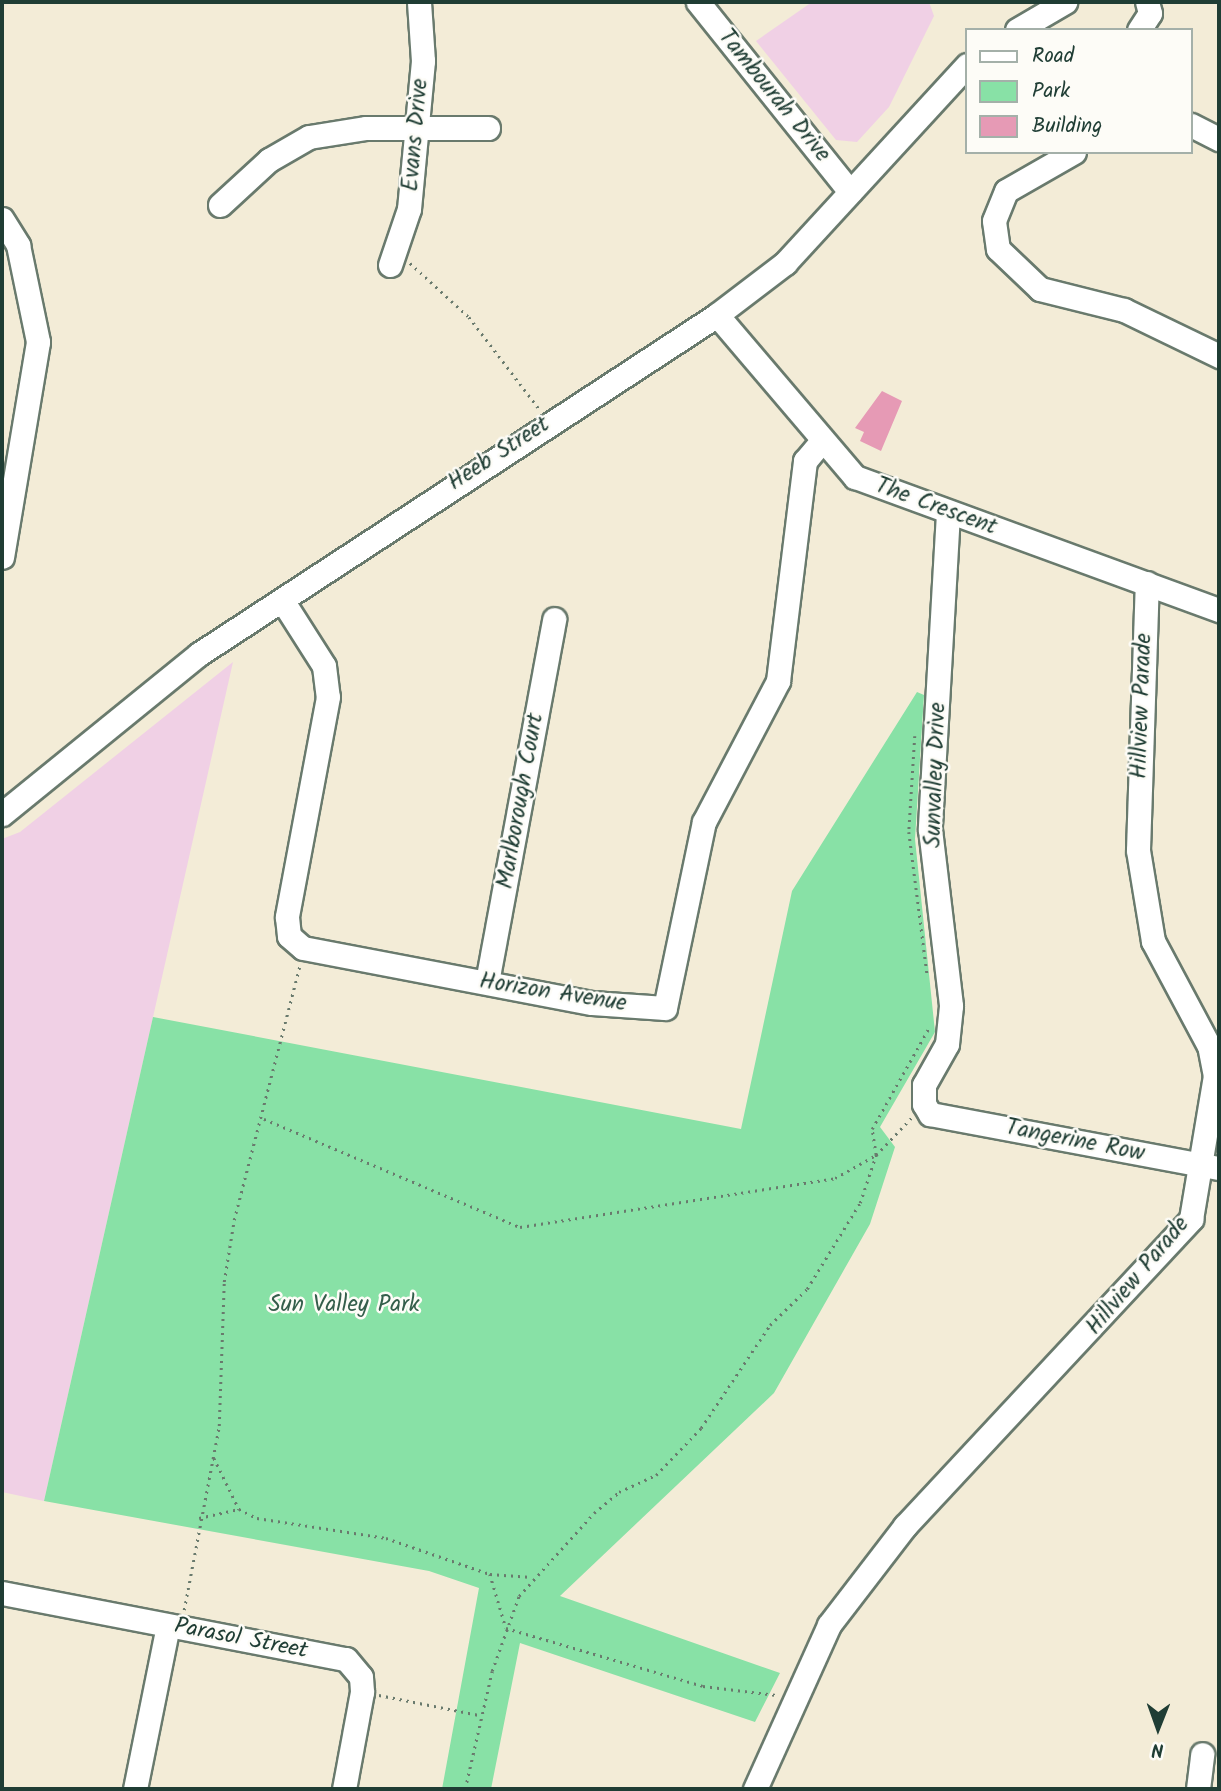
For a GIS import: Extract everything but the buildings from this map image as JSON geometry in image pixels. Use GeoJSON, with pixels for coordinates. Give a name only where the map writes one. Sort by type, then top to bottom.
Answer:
{"type":"FeatureCollection","features":[{"type":"Feature","properties":{"kind":"street","name":"Evans Drive"},"geometry":{"type":"LineString","coordinates":[[390,265],[403,239],[416,127],[423,61],[419,2]]}},
{"type":"Feature","properties":{"kind":"street","name":"Tambourah Drive"},"geometry":{"type":"LineString","coordinates":[[698,2],[850,192]]}},
{"type":"Feature","properties":{"kind":"street"},"geometry":{"type":"LineString","coordinates":[[1020,28],[1065,2]]}},
{"type":"Feature","properties":{"kind":"street"},"geometry":{"type":"LineString","coordinates":[[1140,28],[1150,13],[1147,2]]}},
{"type":"Feature","properties":{"kind":"street","name":"Heeb Street"},"geometry":{"type":"LineString","coordinates":[[2,814],[200,654],[549,421],[717,315],[785,262],[965,67]]}},
{"type":"Feature","properties":{"kind":"street"},"geometry":{"type":"LineString","coordinates":[[1193,126],[1219,139]]}},
{"type":"Feature","properties":{"kind":"street"},"geometry":{"type":"LineString","coordinates":[[220,205],[269,160],[309,137],[416,127],[488,128]]}},
{"type":"Feature","properties":{"kind":"street"},"geometry":{"type":"LineString","coordinates":[[1071,154],[1006,191],[994,221],[998,249],[1040,289],[1124,310],[1219,356]]}},
{"type":"Feature","properties":{"kind":"street"},"geometry":{"type":"LineString","coordinates":[[2,219],[18,245],[38,342],[9,481],[2,557]]}},
{"type":"Feature","properties":{"kind":"street","name":"The Crescent"},"geometry":{"type":"LineString","coordinates":[[717,315],[820,443],[855,477],[1219,610]]}},
{"type":"Feature","properties":{"kind":"street","name":"Horizon Avenue"},"geometry":{"type":"LineString","coordinates":[[303,948],[592,1003],[666,1008],[704,822],[778,681],[805,461],[820,443]]}},
{"type":"Feature","properties":{"kind":"street","name":"Sunvalley Drive"},"geometry":{"type":"LineString","coordinates":[[927,1109],[924,1084],[947,1044],[951,1006],[930,830],[948,513]]}},
{"type":"Feature","properties":{"kind":"street","name":"Hillview Parade"},"geometry":{"type":"LineString","coordinates":[[755,1789],[829,1625],[905,1526],[1191,1219],[1210,1166],[1215,1090],[1213,1062],[1153,941],[1138,850],[1147,583]]}},
{"type":"Feature","properties":{"kind":"street"},"geometry":{"type":"LineString","coordinates":[[282,600],[324,666],[328,697],[287,917],[289,936],[303,948]]}},
{"type":"Feature","properties":{"kind":"street","name":"Marlborough Court"},"geometry":{"type":"LineString","coordinates":[[487,982],[554,619]]}},
{"type":"Feature","properties":{"kind":"street","name":"Tangerine Row"},"geometry":{"type":"LineString","coordinates":[[927,1109],[1210,1166]]}},
{"type":"Feature","properties":{"kind":"street","name":"Parasol Street"},"geometry":{"type":"LineString","coordinates":[[2,1593],[346,1659],[361,1677],[362,1692]]}},
{"type":"Feature","properties":{"kind":"street"},"geometry":{"type":"LineString","coordinates":[[135,1789],[175,1627]]}},
{"type":"Feature","properties":{"kind":"street"},"geometry":{"type":"LineString","coordinates":[[344,1789],[362,1692]]}},
{"type":"Feature","properties":{"kind":"street"},"geometry":{"type":"LineString","coordinates":[[1198,1789],[1202,1754]]}},
{"type":"Feature","properties":{"kind":"path"},"geometry":{"type":"LineString","coordinates":[[390,265],[410,263],[469,317],[549,421]]}},
{"type":"Feature","properties":{"kind":"path"},"geometry":{"type":"LineString","coordinates":[[918,729],[909,832],[927,975]]}},
{"type":"Feature","properties":{"kind":"path"},"geometry":{"type":"LineString","coordinates":[[175,1627],[197,1518],[213,1456],[224,1282],[234,1220],[264,1119],[303,948]]}},
{"type":"Feature","properties":{"kind":"path"},"geometry":{"type":"LineString","coordinates":[[465,1789],[481,1715],[506,1628],[532,1577],[594,1513],[619,1492],[656,1475],[701,1428],[770,1325],[794,1305],[834,1249],[876,1154],[872,1129],[932,1017]]}},
{"type":"Feature","properties":{"kind":"path"},"geometry":{"type":"LineString","coordinates":[[264,1119],[520,1227],[835,1178],[876,1154],[927,1109]]}},
{"type":"Feature","properties":{"kind":"path"},"geometry":{"type":"LineString","coordinates":[[213,1456],[239,1509]]}},
{"type":"Feature","properties":{"kind":"path"},"geometry":{"type":"LineString","coordinates":[[197,1518],[239,1509],[274,1524],[386,1538],[490,1574],[532,1577]]}},
{"type":"Feature","properties":{"kind":"path"},"geometry":{"type":"LineString","coordinates":[[490,1574],[506,1628]]}},
{"type":"Feature","properties":{"kind":"path"},"geometry":{"type":"LineString","coordinates":[[506,1628],[703,1686],[793,1700]]}},
{"type":"Feature","properties":{"kind":"path"},"geometry":{"type":"LineString","coordinates":[[362,1692],[481,1715]]}},
{"type":"Feature","properties":{"kind":"shaded area"},"geometry":{"type":"Polygon","coordinates":[[[812,2],[929,2],[934,16],[889,107],[857,142],[836,140],[756,41],[812,2]]]}},
{"type":"Feature","properties":{"kind":"shaded area"},"geometry":{"type":"Polygon","coordinates":[[[233,662],[44,1501],[2,1492],[2,839],[20,832],[233,662]]]}},
{"type":"Feature","properties":{"kind":"green space","name":"Sun Valley Park"},"geometry":{"type":"Polygon","coordinates":[[[917,692],[924,695],[915,839],[935,1032],[880,1127],[895,1147],[870,1224],[774,1393],[560,1596],[780,1673],[755,1722],[520,1643],[491,1789],[442,1789],[479,1588],[429,1571],[44,1501],[153,1017],[741,1129],[792,891],[917,692]]]}}]}
